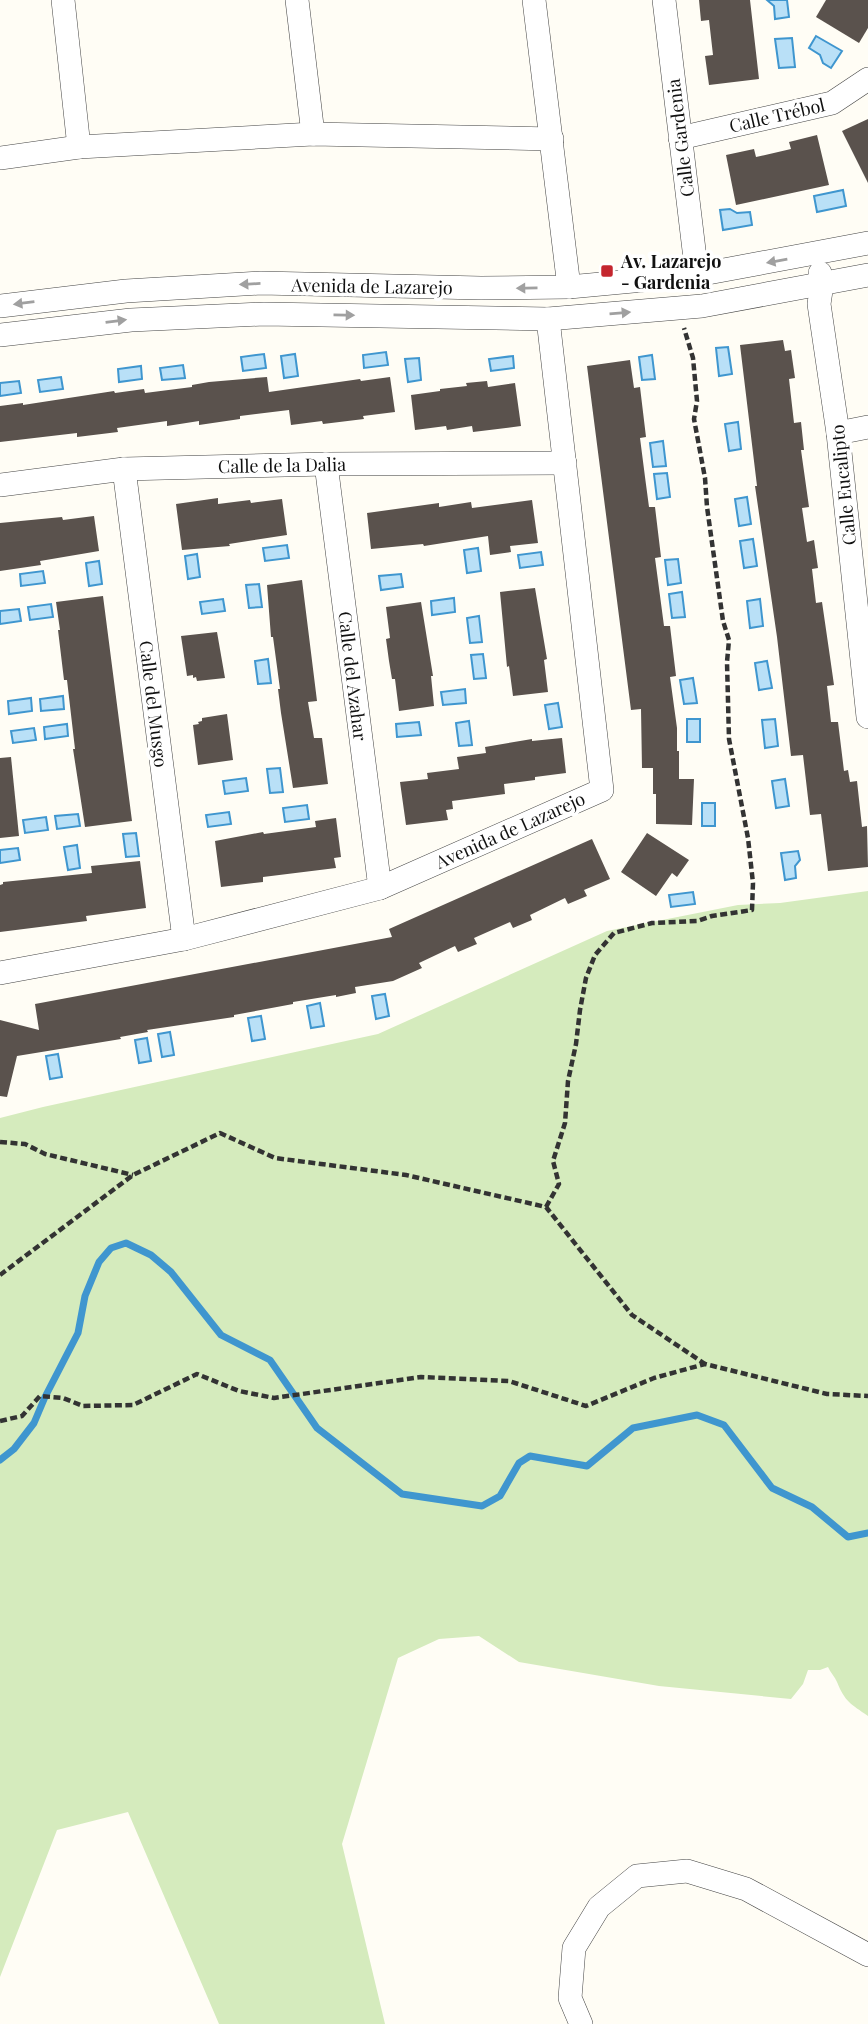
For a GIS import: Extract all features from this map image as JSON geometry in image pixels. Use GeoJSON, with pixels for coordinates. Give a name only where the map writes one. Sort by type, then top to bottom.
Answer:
{"type":"FeatureCollection","features":[{"type":"Feature","properties":{"kind":"street"},"geometry":{"type":"LineString","coordinates":[[62,0],[79,147]]}},
{"type":"Feature","properties":{"kind":"street"},"geometry":{"type":"LineString","coordinates":[[297,0],[313,134]]}},
{"type":"Feature","properties":{"kind":"street"},"geometry":{"type":"LineString","coordinates":[[534,0],[569,287]]}},
{"type":"Feature","properties":{"kind":"street","name":"Calle Gardenia"},"geometry":{"type":"LineString","coordinates":[[664,0],[697,275]]}},
{"type":"Feature","properties":{"kind":"street","name":"Calle Trébol"},"geometry":{"type":"LineString","coordinates":[[680,138],[832,103],[868,79]]}},
{"type":"Feature","properties":{"kind":"street"},"geometry":{"type":"LineString","coordinates":[[0,158],[79,147],[313,134],[552,139]]}},
{"type":"Feature","properties":{"kind":"street","name":"Avenida de Lazarejo"},"geometry":{"type":"LineString","coordinates":[[0,306],[126,291],[261,284],[569,287],[697,275],[868,243]]}},
{"type":"Feature","properties":{"kind":"street","name":"Calle Eucalipto"},"geometry":{"type":"LineString","coordinates":[[816,254],[822,284],[819,304],[838,433],[868,718]]}},
{"type":"Feature","properties":{"kind":"street","name":"Avenida de Lazarejo"},"geometry":{"type":"LineString","coordinates":[[0,335],[131,320],[264,314],[548,319],[702,306],[868,275]]}},
{"type":"Feature","properties":{"kind":"street","name":"Avenida de Lazarejo"},"geometry":{"type":"LineString","coordinates":[[0,973],[184,939],[380,888],[602,790],[548,319]]}},
{"type":"Feature","properties":{"kind":"street"},"geometry":{"type":"LineString","coordinates":[[838,433],[868,427]]}},
{"type":"Feature","properties":{"kind":"street","name":"Calle de la Dalia"},"geometry":{"type":"LineString","coordinates":[[0,485],[124,469],[326,464],[565,463]]}},
{"type":"Feature","properties":{"kind":"street","name":"Calle del Azahar"},"geometry":{"type":"LineString","coordinates":[[326,464],[380,888]]}},
{"type":"Feature","properties":{"kind":"street","name":"Calle del Musgo"},"geometry":{"type":"LineString","coordinates":[[124,469],[184,939]]}},
{"type":"Feature","properties":{"kind":"street"},"geometry":{"type":"LineString","coordinates":[[581,2024],[570,1998],[574,1948],[599,1907],[637,1876],[687,1871],[746,1889],[868,1955]]}},
{"type":"Feature","properties":{"kind":"path"},"geometry":{"type":"LineString","coordinates":[[546,1207],[559,1184],[553,1161],[565,1123],[568,1081],[584,989],[595,956],[614,933],[652,923],[697,921],[752,910],[753,883],[748,838],[729,739],[729,640],[723,621],[705,478],[694,419],[696,401],[693,358],[684,330],[681,307]]}},
{"type":"Feature","properties":{"kind":"path"},"geometry":{"type":"LineString","coordinates":[[0,1275],[133,1175],[220,1133],[275,1158],[406,1174],[546,1207],[632,1315],[705,1364],[827,1394],[868,1396]]}},
{"type":"Feature","properties":{"kind":"path"},"geometry":{"type":"LineString","coordinates":[[0,1142],[25,1144],[45,1154],[133,1175]]}},
{"type":"Feature","properties":{"kind":"path"},"geometry":{"type":"LineString","coordinates":[[0,1422],[22,1416],[40,1396],[63,1398],[83,1406],[134,1405],[197,1374],[239,1391],[274,1398],[421,1377],[509,1381],[586,1406],[654,1378],[705,1364]]}},
{"type":"Feature","properties":{"kind":"green space"},"geometry":{"type":"Polygon","coordinates":[[[868,891],[868,1716],[846,1698],[828,1667],[808,1670],[803,1684],[791,1699],[659,1686],[519,1662],[479,1636],[439,1639],[398,1658],[342,1844],[385,2024],[219,2024],[128,1812],[57,1830],[0,1977],[0,1118],[378,1034],[607,931],[738,905],[780,903],[868,891]]]}},
{"type":"Feature","properties":{"kind":"water"},"geometry":{"type":"Polygon","coordinates":[[[767,0],[787,0],[789,17],[775,19],[774,6],[767,0]]]}},
{"type":"Feature","properties":{"kind":"water"},"geometry":{"type":"Polygon","coordinates":[[[816,36],[842,51],[831,68],[823,63],[820,55],[809,48],[816,36]]]}},
{"type":"Feature","properties":{"kind":"water"},"geometry":{"type":"Polygon","coordinates":[[[792,38],[795,67],[779,68],[775,39],[792,38]]]}},
{"type":"Feature","properties":{"kind":"water"},"geometry":{"type":"Polygon","coordinates":[[[843,190],[846,206],[817,212],[814,196],[843,190]]]}},
{"type":"Feature","properties":{"kind":"water"},"geometry":{"type":"Polygon","coordinates":[[[730,209],[737,213],[750,212],[752,225],[723,230],[720,210],[730,209]]]}},
{"type":"Feature","properties":{"kind":"water"},"geometry":{"type":"Polygon","coordinates":[[[728,347],[732,374],[719,376],[716,348],[728,347]]]}},
{"type":"Feature","properties":{"kind":"water"},"geometry":{"type":"Polygon","coordinates":[[[386,352],[388,365],[364,368],[363,355],[386,352]]]}},
{"type":"Feature","properties":{"kind":"water"},"geometry":{"type":"Polygon","coordinates":[[[264,354],[266,368],[243,371],[241,357],[264,354]]]}},
{"type":"Feature","properties":{"kind":"water"},"geometry":{"type":"Polygon","coordinates":[[[295,354],[298,376],[284,378],[281,356],[295,354]]]}},
{"type":"Feature","properties":{"kind":"water"},"geometry":{"type":"Polygon","coordinates":[[[652,355],[655,379],[642,380],[639,357],[652,355]]]}},
{"type":"Feature","properties":{"kind":"water"},"geometry":{"type":"Polygon","coordinates":[[[513,356],[514,368],[491,371],[489,359],[513,356]]]}},
{"type":"Feature","properties":{"kind":"water"},"geometry":{"type":"Polygon","coordinates":[[[419,358],[421,380],[408,382],[405,359],[419,358]]]}},
{"type":"Feature","properties":{"kind":"water"},"geometry":{"type":"Polygon","coordinates":[[[183,365],[185,378],[162,380],[160,368],[183,365]]]}},
{"type":"Feature","properties":{"kind":"water"},"geometry":{"type":"Polygon","coordinates":[[[141,366],[142,379],[119,382],[118,369],[141,366]]]}},
{"type":"Feature","properties":{"kind":"water"},"geometry":{"type":"Polygon","coordinates":[[[61,377],[63,389],[40,392],[38,380],[61,377]]]}},
{"type":"Feature","properties":{"kind":"water"},"geometry":{"type":"Polygon","coordinates":[[[19,381],[21,393],[0,396],[0,383],[19,381]]]}},
{"type":"Feature","properties":{"kind":"water"},"geometry":{"type":"Polygon","coordinates":[[[738,422],[741,449],[729,451],[725,424],[738,422]]]}},
{"type":"Feature","properties":{"kind":"water"},"geometry":{"type":"Polygon","coordinates":[[[663,441],[666,466],[653,467],[650,443],[663,441]]]}},
{"type":"Feature","properties":{"kind":"water"},"geometry":{"type":"Polygon","coordinates":[[[667,473],[670,497],[657,499],[654,474],[667,473]]]}},
{"type":"Feature","properties":{"kind":"water"},"geometry":{"type":"Polygon","coordinates":[[[747,497],[751,524],[739,526],[735,499],[747,497]]]}},
{"type":"Feature","properties":{"kind":"water"},"geometry":{"type":"Polygon","coordinates":[[[753,539],[757,566],[744,568],[740,541],[753,539]]]}},
{"type":"Feature","properties":{"kind":"water"},"geometry":{"type":"Polygon","coordinates":[[[287,545],[289,558],[265,561],[263,548],[287,545]]]}},
{"type":"Feature","properties":{"kind":"water"},"geometry":{"type":"Polygon","coordinates":[[[478,548],[481,571],[467,573],[464,550],[478,548]]]}},
{"type":"Feature","properties":{"kind":"water"},"geometry":{"type":"Polygon","coordinates":[[[541,552],[543,565],[520,568],[518,555],[541,552]]]}},
{"type":"Feature","properties":{"kind":"water"},"geometry":{"type":"Polygon","coordinates":[[[197,554],[200,577],[188,579],[185,556],[197,554]]]}},
{"type":"Feature","properties":{"kind":"water"},"geometry":{"type":"Polygon","coordinates":[[[678,559],[681,583],[668,585],[665,560],[678,559]]]}},
{"type":"Feature","properties":{"kind":"water"},"geometry":{"type":"Polygon","coordinates":[[[99,561],[102,584],[89,586],[86,563],[99,561]]]}},
{"type":"Feature","properties":{"kind":"water"},"geometry":{"type":"Polygon","coordinates":[[[43,571],[45,583],[21,586],[20,574],[43,571]]]}},
{"type":"Feature","properties":{"kind":"water"},"geometry":{"type":"Polygon","coordinates":[[[401,574],[403,587],[381,590],[379,576],[401,574]]]}},
{"type":"Feature","properties":{"kind":"water"},"geometry":{"type":"Polygon","coordinates":[[[259,584],[262,607],[249,608],[246,585],[259,584]]]}},
{"type":"Feature","properties":{"kind":"water"},"geometry":{"type":"Polygon","coordinates":[[[682,592],[685,617],[672,618],[669,594],[682,592]]]}},
{"type":"Feature","properties":{"kind":"water"},"geometry":{"type":"Polygon","coordinates":[[[454,598],[455,612],[432,615],[431,601],[454,598]]]}},
{"type":"Feature","properties":{"kind":"water"},"geometry":{"type":"Polygon","coordinates":[[[223,599],[225,611],[202,614],[200,602],[223,599]]]}},
{"type":"Feature","properties":{"kind":"water"},"geometry":{"type":"Polygon","coordinates":[[[760,599],[763,626],[750,628],[747,601],[760,599]]]}},
{"type":"Feature","properties":{"kind":"water"},"geometry":{"type":"Polygon","coordinates":[[[51,604],[53,617],[30,620],[28,607],[51,604]]]}},
{"type":"Feature","properties":{"kind":"water"},"geometry":{"type":"Polygon","coordinates":[[[19,609],[21,621],[0,624],[0,611],[19,609]]]}},
{"type":"Feature","properties":{"kind":"water"},"geometry":{"type":"Polygon","coordinates":[[[479,616],[482,642],[470,643],[467,618],[479,616]]]}},
{"type":"Feature","properties":{"kind":"water"},"geometry":{"type":"Polygon","coordinates":[[[483,654],[486,678],[474,679],[471,655],[483,654]]]}},
{"type":"Feature","properties":{"kind":"water"},"geometry":{"type":"Polygon","coordinates":[[[268,659],[271,683],[258,684],[255,661],[268,659]]]}},
{"type":"Feature","properties":{"kind":"water"},"geometry":{"type":"Polygon","coordinates":[[[767,661],[772,688],[759,690],[755,663],[767,661]]]}},
{"type":"Feature","properties":{"kind":"water"},"geometry":{"type":"Polygon","coordinates":[[[693,678],[697,703],[684,704],[680,680],[693,678]]]}},
{"type":"Feature","properties":{"kind":"water"},"geometry":{"type":"Polygon","coordinates":[[[465,689],[466,703],[443,705],[441,692],[465,689]]]}},
{"type":"Feature","properties":{"kind":"water"},"geometry":{"type":"Polygon","coordinates":[[[63,696],[64,709],[41,711],[40,699],[63,696]]]}},
{"type":"Feature","properties":{"kind":"water"},"geometry":{"type":"Polygon","coordinates":[[[31,698],[32,711],[9,714],[8,701],[31,698]]]}},
{"type":"Feature","properties":{"kind":"water"},"geometry":{"type":"Polygon","coordinates":[[[558,703],[562,727],[549,729],[545,705],[558,703]]]}},
{"type":"Feature","properties":{"kind":"water"},"geometry":{"type":"Polygon","coordinates":[[[687,719],[700,719],[700,742],[687,742],[687,719]]]}},
{"type":"Feature","properties":{"kind":"water"},"geometry":{"type":"Polygon","coordinates":[[[775,719],[778,746],[765,748],[762,720],[775,719]]]}},
{"type":"Feature","properties":{"kind":"water"},"geometry":{"type":"Polygon","coordinates":[[[469,721],[472,745],[459,746],[456,723],[469,721]]]}},
{"type":"Feature","properties":{"kind":"water"},"geometry":{"type":"Polygon","coordinates":[[[419,722],[421,735],[397,737],[396,724],[419,722]]]}},
{"type":"Feature","properties":{"kind":"water"},"geometry":{"type":"Polygon","coordinates":[[[67,724],[68,736],[45,739],[44,727],[67,724]]]}},
{"type":"Feature","properties":{"kind":"water"},"geometry":{"type":"Polygon","coordinates":[[[34,728],[36,740],[13,743],[11,731],[34,728]]]}},
{"type":"Feature","properties":{"kind":"water"},"geometry":{"type":"Polygon","coordinates":[[[280,768],[283,792],[270,793],[267,769],[280,768]]]}},
{"type":"Feature","properties":{"kind":"water"},"geometry":{"type":"Polygon","coordinates":[[[246,778],[248,791],[225,794],[223,781],[246,778]]]}},
{"type":"Feature","properties":{"kind":"water"},"geometry":{"type":"Polygon","coordinates":[[[785,779],[789,806],[776,808],[772,781],[785,779]]]}},
{"type":"Feature","properties":{"kind":"water"},"geometry":{"type":"Polygon","coordinates":[[[702,803],[715,803],[715,826],[702,826],[702,803]]]}},
{"type":"Feature","properties":{"kind":"water"},"geometry":{"type":"Polygon","coordinates":[[[307,805],[309,819],[285,822],[283,808],[307,805]]]}},
{"type":"Feature","properties":{"kind":"water"},"geometry":{"type":"Polygon","coordinates":[[[229,812],[231,824],[208,827],[206,815],[229,812]]]}},
{"type":"Feature","properties":{"kind":"water"},"geometry":{"type":"Polygon","coordinates":[[[78,814],[80,826],[57,829],[55,816],[78,814]]]}},
{"type":"Feature","properties":{"kind":"water"},"geometry":{"type":"Polygon","coordinates":[[[46,817],[48,830],[25,833],[23,820],[46,817]]]}},
{"type":"Feature","properties":{"kind":"water"},"geometry":{"type":"Polygon","coordinates":[[[136,833],[139,856],[126,857],[123,834],[136,833]]]}},
{"type":"Feature","properties":{"kind":"water"},"geometry":{"type":"Polygon","coordinates":[[[77,845],[80,868],[68,870],[64,847],[77,845]]]}},
{"type":"Feature","properties":{"kind":"water"},"geometry":{"type":"Polygon","coordinates":[[[18,848],[20,860],[0,863],[0,850],[18,848]]]}},
{"type":"Feature","properties":{"kind":"water"},"geometry":{"type":"Polygon","coordinates":[[[798,851],[800,860],[795,866],[796,878],[785,880],[781,853],[798,851]]]}},
{"type":"Feature","properties":{"kind":"water"},"geometry":{"type":"Polygon","coordinates":[[[693,892],[695,904],[671,907],[669,895],[693,892]]]}},
{"type":"Feature","properties":{"kind":"water"},"geometry":{"type":"Polygon","coordinates":[[[385,994],[389,1016],[376,1019],[372,996],[385,994]]]}},
{"type":"Feature","properties":{"kind":"water"},"geometry":{"type":"Polygon","coordinates":[[[320,1003],[324,1026],[311,1028],[307,1006],[320,1003]]]}},
{"type":"Feature","properties":{"kind":"water"},"geometry":{"type":"Polygon","coordinates":[[[261,1016],[265,1039],[252,1041],[248,1018],[261,1016]]]}},
{"type":"Feature","properties":{"kind":"water"},"geometry":{"type":"Polygon","coordinates":[[[170,1032],[174,1055],[162,1057],[158,1034],[170,1032]]]}},
{"type":"Feature","properties":{"kind":"water"},"geometry":{"type":"Polygon","coordinates":[[[147,1038],[151,1061],[139,1063],[135,1040],[147,1038]]]}},
{"type":"Feature","properties":{"kind":"water"},"geometry":{"type":"Polygon","coordinates":[[[58,1054],[62,1077],[50,1079],[46,1056],[58,1054]]]}},
{"type":"Feature","properties":{"kind":"building"},"geometry":{"type":"Polygon","coordinates":[[[699,0],[750,0],[759,79],[709,85],[705,56],[713,55],[709,20],[701,21],[699,0]]]}},
{"type":"Feature","properties":{"kind":"building"},"geometry":{"type":"Polygon","coordinates":[[[826,0],[868,0],[868,28],[859,43],[816,17],[826,0]]]}},
{"type":"Feature","properties":{"kind":"building"},"geometry":{"type":"Polygon","coordinates":[[[868,119],[868,183],[842,131],[868,119]]]}},
{"type":"Feature","properties":{"kind":"building"},"geometry":{"type":"Polygon","coordinates":[[[817,135],[829,185],[736,205],[726,155],[754,149],[756,157],[791,149],[789,142],[817,135]]]}},
{"type":"Feature","properties":{"kind":"building"},"geometry":{"type":"Polygon","coordinates":[[[783,340],[785,351],[791,350],[795,378],[789,379],[794,423],[801,422],[804,450],[801,450],[809,507],[802,508],[807,542],[814,540],[818,568],[812,569],[816,603],[822,602],[834,685],[827,686],[831,722],[838,722],[844,771],[848,770],[850,782],[857,781],[862,827],[867,826],[868,867],[828,871],[821,814],[810,815],[803,755],[791,756],[755,486],[740,345],[783,340]]]}},
{"type":"Feature","properties":{"kind":"building"},"geometry":{"type":"Polygon","coordinates":[[[630,360],[634,388],[640,387],[646,437],[640,438],[649,507],[655,507],[661,557],[655,558],[664,626],[670,626],[676,676],[670,677],[677,728],[679,779],[694,779],[692,825],[656,824],[653,768],[642,768],[641,709],[631,710],[587,366],[630,360]]]}},
{"type":"Feature","properties":{"kind":"building"},"geometry":{"type":"Polygon","coordinates":[[[267,377],[269,392],[390,377],[395,412],[363,416],[364,419],[291,425],[289,410],[240,416],[240,419],[199,425],[199,421],[167,426],[167,421],[117,428],[118,432],[77,437],[77,433],[0,442],[0,406],[114,391],[144,389],[145,393],[209,382],[267,377]]]}},
{"type":"Feature","properties":{"kind":"building"},"geometry":{"type":"Polygon","coordinates":[[[487,381],[488,387],[515,383],[521,426],[473,432],[472,426],[447,430],[446,426],[415,430],[411,395],[487,381]]]}},
{"type":"Feature","properties":{"kind":"building"},"geometry":{"type":"Polygon","coordinates":[[[218,498],[218,504],[282,499],[287,535],[229,544],[230,546],[182,550],[176,504],[218,498]]]}},
{"type":"Feature","properties":{"kind":"building"},"geometry":{"type":"Polygon","coordinates":[[[532,500],[538,543],[510,546],[511,552],[490,555],[488,536],[424,546],[371,549],[367,513],[439,503],[439,507],[471,502],[472,508],[532,500]]]}},
{"type":"Feature","properties":{"kind":"building"},"geometry":{"type":"Polygon","coordinates":[[[94,516],[99,551],[40,561],[41,565],[0,571],[0,523],[94,516]]]}},
{"type":"Feature","properties":{"kind":"building"},"geometry":{"type":"Polygon","coordinates":[[[302,580],[317,701],[308,702],[314,738],[322,738],[328,784],[293,788],[271,637],[267,585],[302,580]]]}},
{"type":"Feature","properties":{"kind":"building"},"geometry":{"type":"Polygon","coordinates":[[[535,588],[547,659],[544,660],[548,692],[513,696],[509,666],[507,667],[500,592],[535,588]]]}},
{"type":"Feature","properties":{"kind":"building"},"geometry":{"type":"Polygon","coordinates":[[[103,596],[132,821],[85,827],[56,602],[103,596]]]}},
{"type":"Feature","properties":{"kind":"building"},"geometry":{"type":"Polygon","coordinates":[[[421,602],[433,676],[434,706],[399,711],[386,639],[390,638],[386,607],[421,602]]]}},
{"type":"Feature","properties":{"kind":"building"},"geometry":{"type":"Polygon","coordinates":[[[217,632],[225,678],[197,681],[193,675],[187,676],[181,636],[217,632]]]}},
{"type":"Feature","properties":{"kind":"building"},"geometry":{"type":"Polygon","coordinates":[[[227,714],[233,760],[198,765],[193,725],[199,724],[202,718],[227,714]]]}},
{"type":"Feature","properties":{"kind":"building"},"geometry":{"type":"Polygon","coordinates":[[[562,738],[566,773],[504,784],[505,794],[452,801],[453,809],[446,810],[448,820],[406,825],[400,782],[428,779],[427,773],[459,769],[457,757],[486,753],[485,747],[532,739],[562,738]]]}},
{"type":"Feature","properties":{"kind":"building"},"geometry":{"type":"Polygon","coordinates":[[[11,757],[19,836],[0,838],[0,758],[11,757]]]}},
{"type":"Feature","properties":{"kind":"building"},"geometry":{"type":"Polygon","coordinates":[[[336,818],[341,857],[334,858],[336,868],[263,877],[263,882],[221,887],[215,841],[263,832],[316,827],[315,821],[336,818]]]}},
{"type":"Feature","properties":{"kind":"building"},"geometry":{"type":"Polygon","coordinates":[[[647,833],[689,860],[677,877],[672,873],[656,896],[621,872],[647,833]]]}},
{"type":"Feature","properties":{"kind":"building"},"geometry":{"type":"Polygon","coordinates":[[[592,839],[610,879],[584,890],[587,896],[568,904],[565,898],[530,915],[532,920],[513,928],[510,922],[474,938],[477,944],[458,952],[455,946],[419,963],[422,968],[393,981],[355,987],[356,993],[336,997],[293,1002],[234,1017],[147,1030],[148,1032],[120,1037],[121,1039],[17,1056],[7,1097],[0,1096],[0,1020],[39,1030],[35,1004],[392,937],[389,929],[592,839]]]}},
{"type":"Feature","properties":{"kind":"building"},"geometry":{"type":"Polygon","coordinates":[[[140,861],[146,908],[86,916],[87,921],[0,932],[0,885],[3,882],[92,873],[91,866],[140,861]]]}},
{"type":"Feature","properties":{"kind":"waterway"},"geometry":{"type":"LineString","coordinates":[[0,1460],[14,1449],[34,1423],[78,1333],[85,1296],[99,1262],[111,1248],[126,1243],[151,1255],[171,1272],[221,1335],[270,1360],[317,1428],[402,1494],[482,1506],[500,1496],[519,1463],[530,1456],[587,1466],[633,1428],[697,1415],[724,1425],[772,1488],[812,1507],[848,1537],[868,1533]]}},
{"type":"Feature","properties":{"kind":"place","name":"Av. Lazarejo - Gardenia"},"geometry":{"type":"Point","coordinates":[607,271]}}]}
